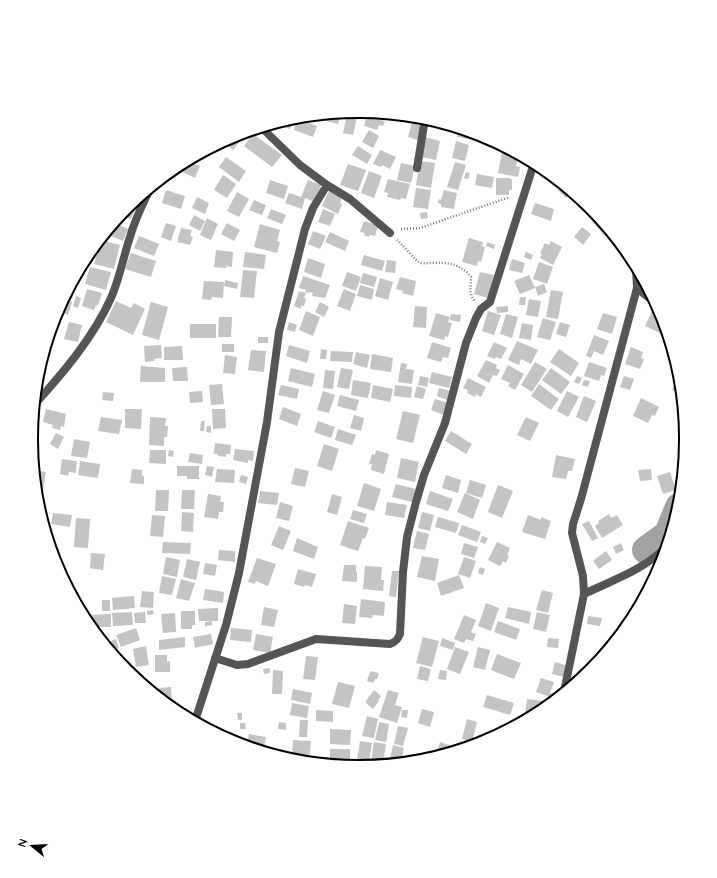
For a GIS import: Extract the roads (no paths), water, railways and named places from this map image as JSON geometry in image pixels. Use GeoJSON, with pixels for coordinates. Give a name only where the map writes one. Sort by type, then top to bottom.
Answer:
{"type":"FeatureCollection","features":[{"type":"Feature","properties":{"kind":"street"},"geometry":{"type":"LineString","coordinates":[[417,168],[424,126]]}},
{"type":"Feature","properties":{"kind":"street"},"geometry":{"type":"LineString","coordinates":[[266,132],[300,165],[326,185],[350,199],[390,233]]}},
{"type":"Feature","properties":{"kind":"street"},"geometry":{"type":"LineString","coordinates":[[215,658],[238,665],[248,664],[316,639],[390,644],[398,638],[400,634],[403,572],[407,537],[424,475],[445,423],[466,343],[476,318],[482,309],[490,302],[532,170]]}},
{"type":"Feature","properties":{"kind":"street"},"geometry":{"type":"LineString","coordinates":[[197,716],[226,625],[239,573],[267,422],[279,332],[305,229],[313,208],[326,185]]}},
{"type":"Feature","properties":{"kind":"street"},"geometry":{"type":"LineString","coordinates":[[41,397],[71,361],[96,326],[111,298],[123,263],[129,239],[145,200]]}},
{"type":"Feature","properties":{"kind":"street"},"geometry":{"type":"LineString","coordinates":[[566,683],[584,594],[583,576],[572,533],[573,524],[638,288],[637,281]]}},
{"type":"Feature","properties":{"kind":"street"},"geometry":{"type":"LineString","coordinates":[[638,288],[644,293]]}},
{"type":"Feature","properties":{"kind":"street"},"geometry":{"type":"LineString","coordinates":[[584,594],[638,569],[657,555]]}},
{"type":"Feature","properties":{"kind":"waterway"},"geometry":{"type":"LineString","coordinates":[[646,550],[663,537]]}}]}
